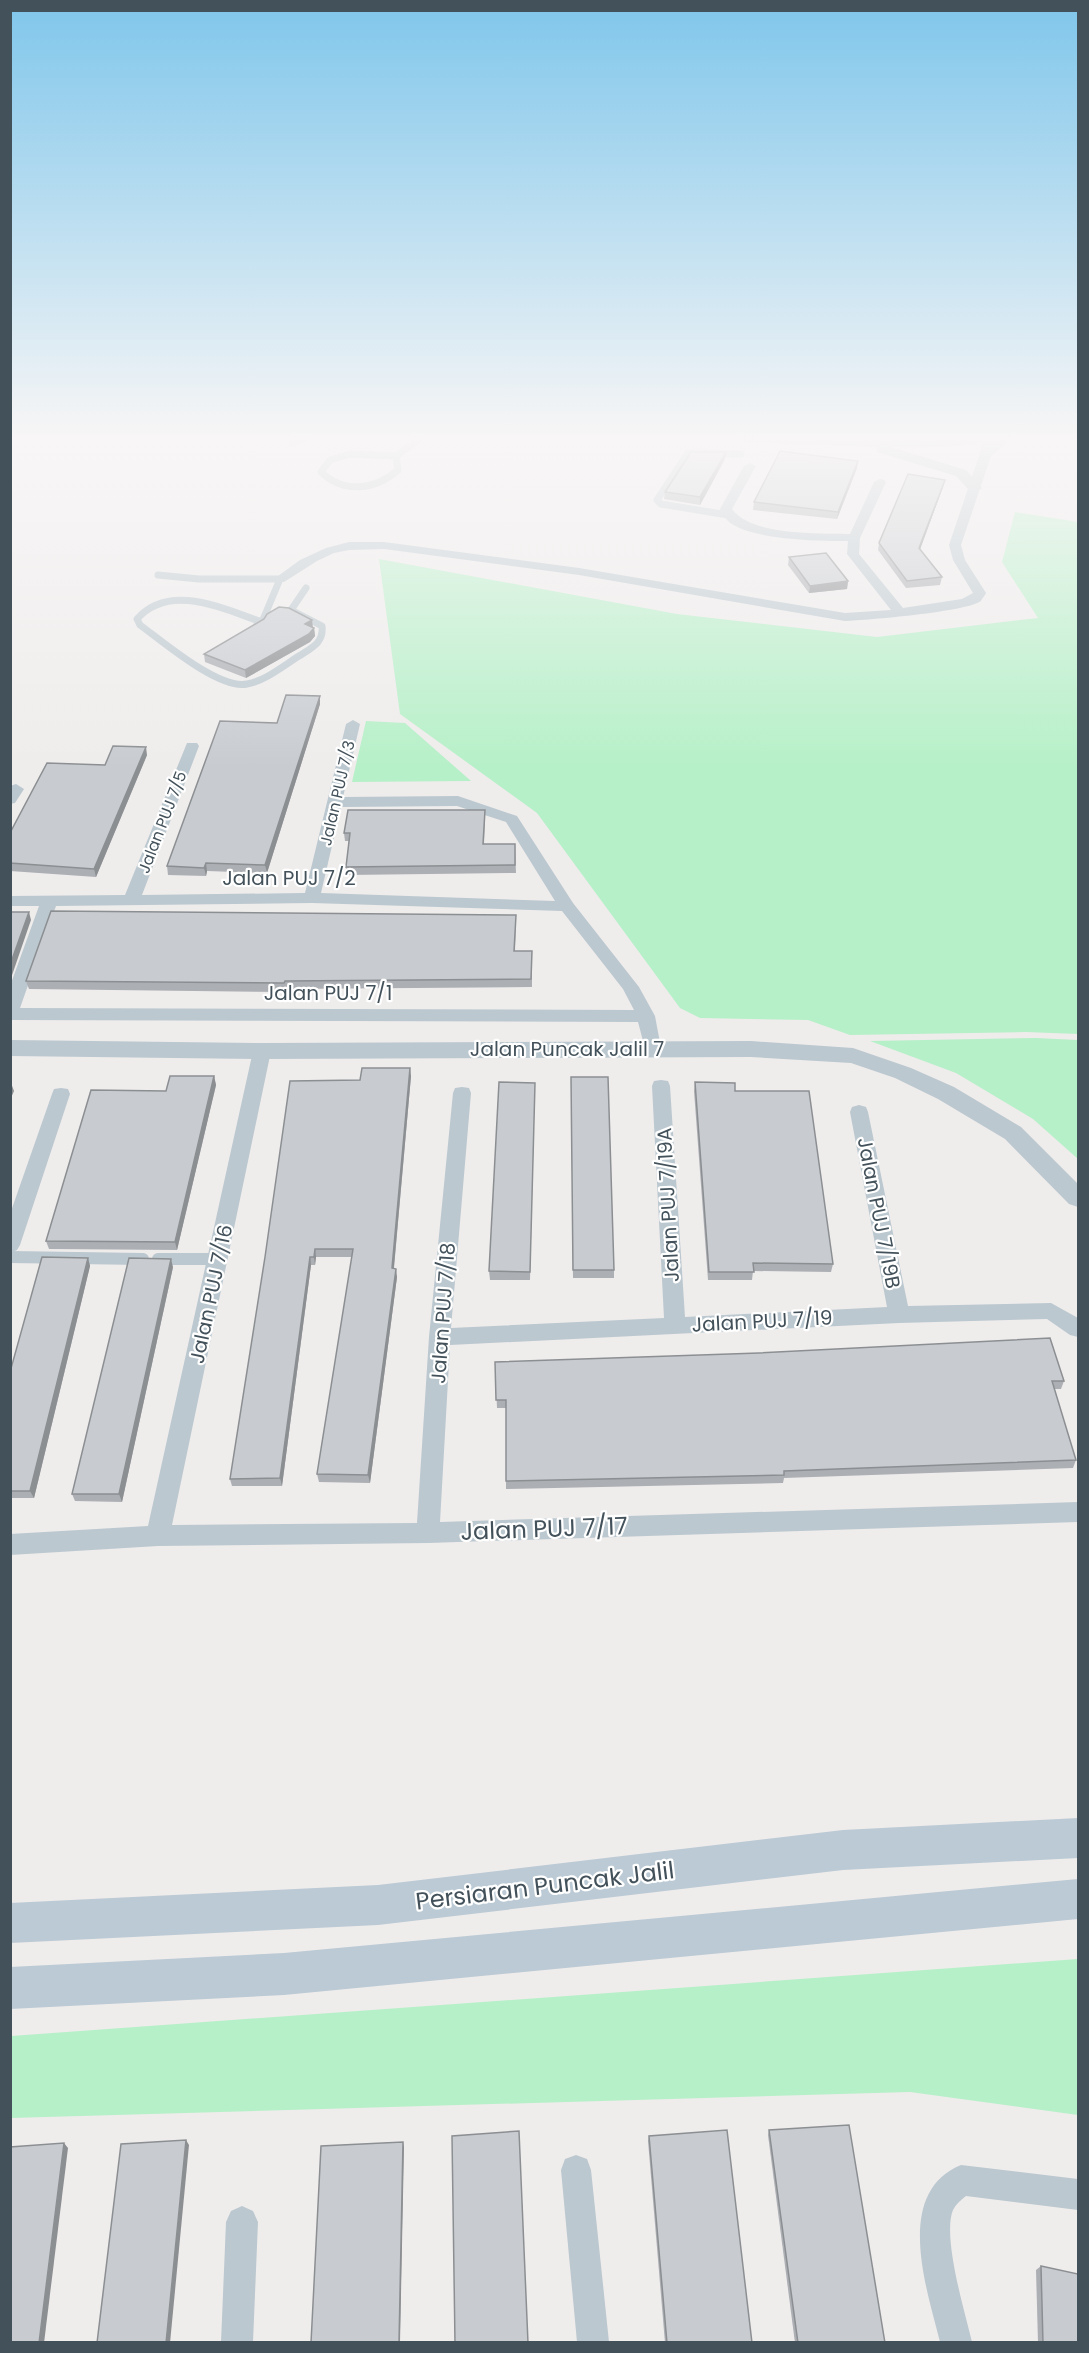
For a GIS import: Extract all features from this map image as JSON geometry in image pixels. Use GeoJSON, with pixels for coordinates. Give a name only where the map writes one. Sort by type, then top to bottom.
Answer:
{"type":"FeatureCollection","features":[{"type":"Feature","properties":{"kind":"main road","name":"Persiaran Puncak Jalil"},"geometry":{"type":"LineString","coordinates":[[10,1923],[378,1905],[843,1850],[1078,1838]]}},
{"type":"Feature","properties":{"kind":"main road"},"geometry":{"type":"LineString","coordinates":[[10,1988],[284,1974],[1078,1899]]}},
{"type":"Feature","properties":{"kind":"street"},"geometry":{"type":"LineString","coordinates":[[280,579],[313,556],[341,548]]}},
{"type":"Feature","properties":{"kind":"street"},"geometry":{"type":"LineString","coordinates":[[393,548],[523,563],[845,616],[869,616],[965,602],[979,596],[978,587],[959,560],[956,548]]}},
{"type":"Feature","properties":{"kind":"street"},"geometry":{"type":"LineString","coordinates":[[853,548],[853,554],[900,612]]}},
{"type":"Feature","properties":{"kind":"street","name":"Jalan PUJ 7/3"},"geometry":{"type":"LineString","coordinates":[[312,898],[353,724]]}},
{"type":"Feature","properties":{"kind":"street","name":"Jalan PUJ 7/5"},"geometry":{"type":"LineString","coordinates":[[132,899],[192,746]]}},
{"type":"Feature","properties":{"kind":"street"},"geometry":{"type":"LineString","coordinates":[[335,802],[458,801],[512,819],[567,906],[630,987],[646,1016],[652,1048]]}},
{"type":"Feature","properties":{"kind":"street","name":"Jalan PUJ 7/2"},"geometry":{"type":"LineString","coordinates":[[10,901],[312,898],[567,906]]}},
{"type":"Feature","properties":{"kind":"street"},"geometry":{"type":"LineString","coordinates":[[10,1013],[49,901]]}},
{"type":"Feature","properties":{"kind":"street","name":"Jalan PUJ 7/1"},"geometry":{"type":"LineString","coordinates":[[10,1013],[646,1016]]}},
{"type":"Feature","properties":{"kind":"street","name":"Jalan Puncak Jalil 7"},"geometry":{"type":"LineString","coordinates":[[10,1048],[262,1052],[652,1048],[751,1049],[854,1056],[903,1073],[946,1093],[1013,1133],[1078,1198]]}},
{"type":"Feature","properties":{"kind":"street","name":"Jalan PUJ 7/16"},"geometry":{"type":"LineString","coordinates":[[158,1536],[262,1052]]}},
{"type":"Feature","properties":{"kind":"street","name":"Jalan PUJ 7/19A"},"geometry":{"type":"LineString","coordinates":[[661,1086],[675,1325]]}},
{"type":"Feature","properties":{"kind":"street","name":"Jalan PUJ 7/18"},"geometry":{"type":"LineString","coordinates":[[428,1533],[440,1337],[462,1093]]}},
{"type":"Feature","properties":{"kind":"street"},"geometry":{"type":"LineString","coordinates":[[10,1245],[61,1094]]}},
{"type":"Feature","properties":{"kind":"street","name":"Jalan PUJ 7/19B"},"geometry":{"type":"LineString","coordinates":[[859,1112],[899,1315]]}},
{"type":"Feature","properties":{"kind":"street","name":"Jalan PUJ 7/19"},"geometry":{"type":"LineString","coordinates":[[440,1337],[899,1315],[1051,1311],[1078,1329]]}},
{"type":"Feature","properties":{"kind":"street","name":"Jalan PUJ 7/17"},"geometry":{"type":"LineString","coordinates":[[10,1545],[158,1536],[428,1533],[1078,1512]]}},
{"type":"Feature","properties":{"kind":"street"},"geometry":{"type":"LineString","coordinates":[[576,2170],[592,2343]]}},
{"type":"Feature","properties":{"kind":"street"},"geometry":{"type":"LineString","coordinates":[[956,2343],[934,2224],[948,2189],[961,2180],[1078,2195]]}},
{"type":"Feature","properties":{"kind":"street"},"geometry":{"type":"LineString","coordinates":[[237,2343],[242,2222]]}},
{"type":"Feature","properties":{"kind":"lane"},"geometry":{"type":"LineString","coordinates":[[158,575],[199,579],[280,579],[279,610]]}},
{"type":"Feature","properties":{"kind":"lane"},"geometry":{"type":"LineString","coordinates":[[252,628],[306,588]]}},
{"type":"Feature","properties":{"kind":"lane"},"geometry":{"type":"LineString","coordinates":[[262,622],[193,602],[161,601],[140,612],[137,619],[140,625],[192,663],[238,685],[253,682],[321,641],[322,626],[279,610]]}},
{"type":"Feature","properties":{"kind":"lane"},"geometry":{"type":"LineString","coordinates":[[192,663],[202,657]]}},
{"type":"Feature","properties":{"kind":"lane"},"geometry":{"type":"LineString","coordinates":[[10,1257],[218,1259]]}},
{"type":"Feature","properties":{"kind":"green space"},"geometry":{"type":"Polygon","coordinates":[[[1006,548],[1078,548],[1078,1034],[1026,1032],[850,1035],[808,1020],[700,1018],[680,1008],[537,813],[400,714],[379,559],[677,614],[877,637],[1038,618],[1002,562],[1006,548]]]}},
{"type":"Feature","properties":{"kind":"green space"},"geometry":{"type":"Polygon","coordinates":[[[366,721],[405,723],[471,781],[352,782],[366,721]]]}},
{"type":"Feature","properties":{"kind":"green space"},"geometry":{"type":"Polygon","coordinates":[[[1036,1038],[1078,1040],[1078,1159],[1033,1119],[956,1073],[870,1041],[1036,1038]]]}},
{"type":"Feature","properties":{"kind":"green space"},"geometry":{"type":"Polygon","coordinates":[[[1078,1959],[1078,2115],[910,2092],[11,2118],[11,2036],[1078,1959]]]}},
{"type":"Feature","properties":{"kind":"building"},"geometry":{"type":"Polygon","coordinates":[[[883,548],[919,548],[942,577],[907,581],[883,548]]]}},
{"type":"Feature","properties":{"kind":"building"},"geometry":{"type":"Polygon","coordinates":[[[826,553],[848,581],[810,586],[789,557],[826,553]]]}},
{"type":"Feature","properties":{"kind":"building"},"geometry":{"type":"Polygon","coordinates":[[[279,607],[289,608],[312,620],[305,624],[314,628],[309,634],[245,670],[204,654],[264,619],[267,614],[279,607]]]}},
{"type":"Feature","properties":{"kind":"building"},"geometry":{"type":"Polygon","coordinates":[[[286,695],[320,696],[265,865],[206,863],[204,868],[167,866],[220,721],[277,723],[286,695]]]}},
{"type":"Feature","properties":{"kind":"building"},"geometry":{"type":"Polygon","coordinates":[[[113,746],[146,747],[94,869],[10,863],[10,833],[47,763],[105,765],[113,746]]]}},
{"type":"Feature","properties":{"kind":"building"},"geometry":{"type":"Polygon","coordinates":[[[348,810],[485,810],[483,844],[515,844],[515,865],[346,867],[350,833],[344,833],[348,810]]]}},
{"type":"Feature","properties":{"kind":"building"},"geometry":{"type":"Polygon","coordinates":[[[51,911],[516,915],[514,951],[532,951],[531,979],[285,981],[284,983],[26,981],[51,911]]]}},
{"type":"Feature","properties":{"kind":"building"},"geometry":{"type":"Polygon","coordinates":[[[10,912],[29,912],[10,965],[10,912]]]}},
{"type":"Feature","properties":{"kind":"building"},"geometry":{"type":"Polygon","coordinates":[[[362,1068],[410,1068],[392,1268],[396,1269],[368,1475],[317,1474],[353,1249],[315,1249],[314,1257],[310,1257],[280,1478],[230,1479],[290,1081],[360,1080],[362,1068]]]}},
{"type":"Feature","properties":{"kind":"building"},"geometry":{"type":"Polygon","coordinates":[[[170,1076],[214,1076],[175,1242],[46,1241],[91,1090],[166,1091],[170,1076]]]}},
{"type":"Feature","properties":{"kind":"building"},"geometry":{"type":"Polygon","coordinates":[[[571,1077],[608,1077],[614,1270],[573,1270],[571,1077]]]}},
{"type":"Feature","properties":{"kind":"building"},"geometry":{"type":"Polygon","coordinates":[[[499,1082],[535,1083],[530,1272],[489,1271],[499,1082]]]}},
{"type":"Feature","properties":{"kind":"building"},"geometry":{"type":"Polygon","coordinates":[[[695,1082],[735,1083],[735,1091],[809,1091],[833,1264],[753,1263],[754,1272],[709,1272],[695,1082]]]}},
{"type":"Feature","properties":{"kind":"building"},"geometry":{"type":"Polygon","coordinates":[[[42,1257],[88,1258],[30,1491],[10,1491],[10,1372],[42,1257]]]}},
{"type":"Feature","properties":{"kind":"building"},"geometry":{"type":"Polygon","coordinates":[[[129,1258],[171,1259],[119,1494],[72,1494],[129,1258]]]}},
{"type":"Feature","properties":{"kind":"building"},"geometry":{"type":"Polygon","coordinates":[[[1050,1338],[1064,1381],[1052,1381],[1076,1460],[784,1471],[784,1475],[506,1481],[506,1400],[496,1400],[495,1362],[759,1353],[1050,1338]]]}},
{"type":"Feature","properties":{"kind":"building"},"geometry":{"type":"Polygon","coordinates":[[[849,2125],[885,2343],[798,2343],[769,2130],[849,2125]]]}},
{"type":"Feature","properties":{"kind":"building"},"geometry":{"type":"Polygon","coordinates":[[[727,2130],[752,2343],[667,2343],[649,2136],[727,2130]]]}},
{"type":"Feature","properties":{"kind":"building"},"geometry":{"type":"Polygon","coordinates":[[[519,2131],[528,2343],[455,2343],[452,2136],[519,2131]]]}},
{"type":"Feature","properties":{"kind":"building"},"geometry":{"type":"Polygon","coordinates":[[[186,2140],[166,2343],[97,2343],[121,2144],[186,2140]]]}},
{"type":"Feature","properties":{"kind":"building"},"geometry":{"type":"Polygon","coordinates":[[[403,2142],[399,2343],[311,2343],[321,2146],[403,2142]]]}},
{"type":"Feature","properties":{"kind":"building"},"geometry":{"type":"Polygon","coordinates":[[[64,2143],[39,2343],[10,2343],[10,2147],[64,2143]]]}},
{"type":"Feature","properties":{"kind":"building"},"geometry":{"type":"Polygon","coordinates":[[[1041,2266],[1078,2274],[1078,2343],[1043,2343],[1041,2266]]]}}]}
